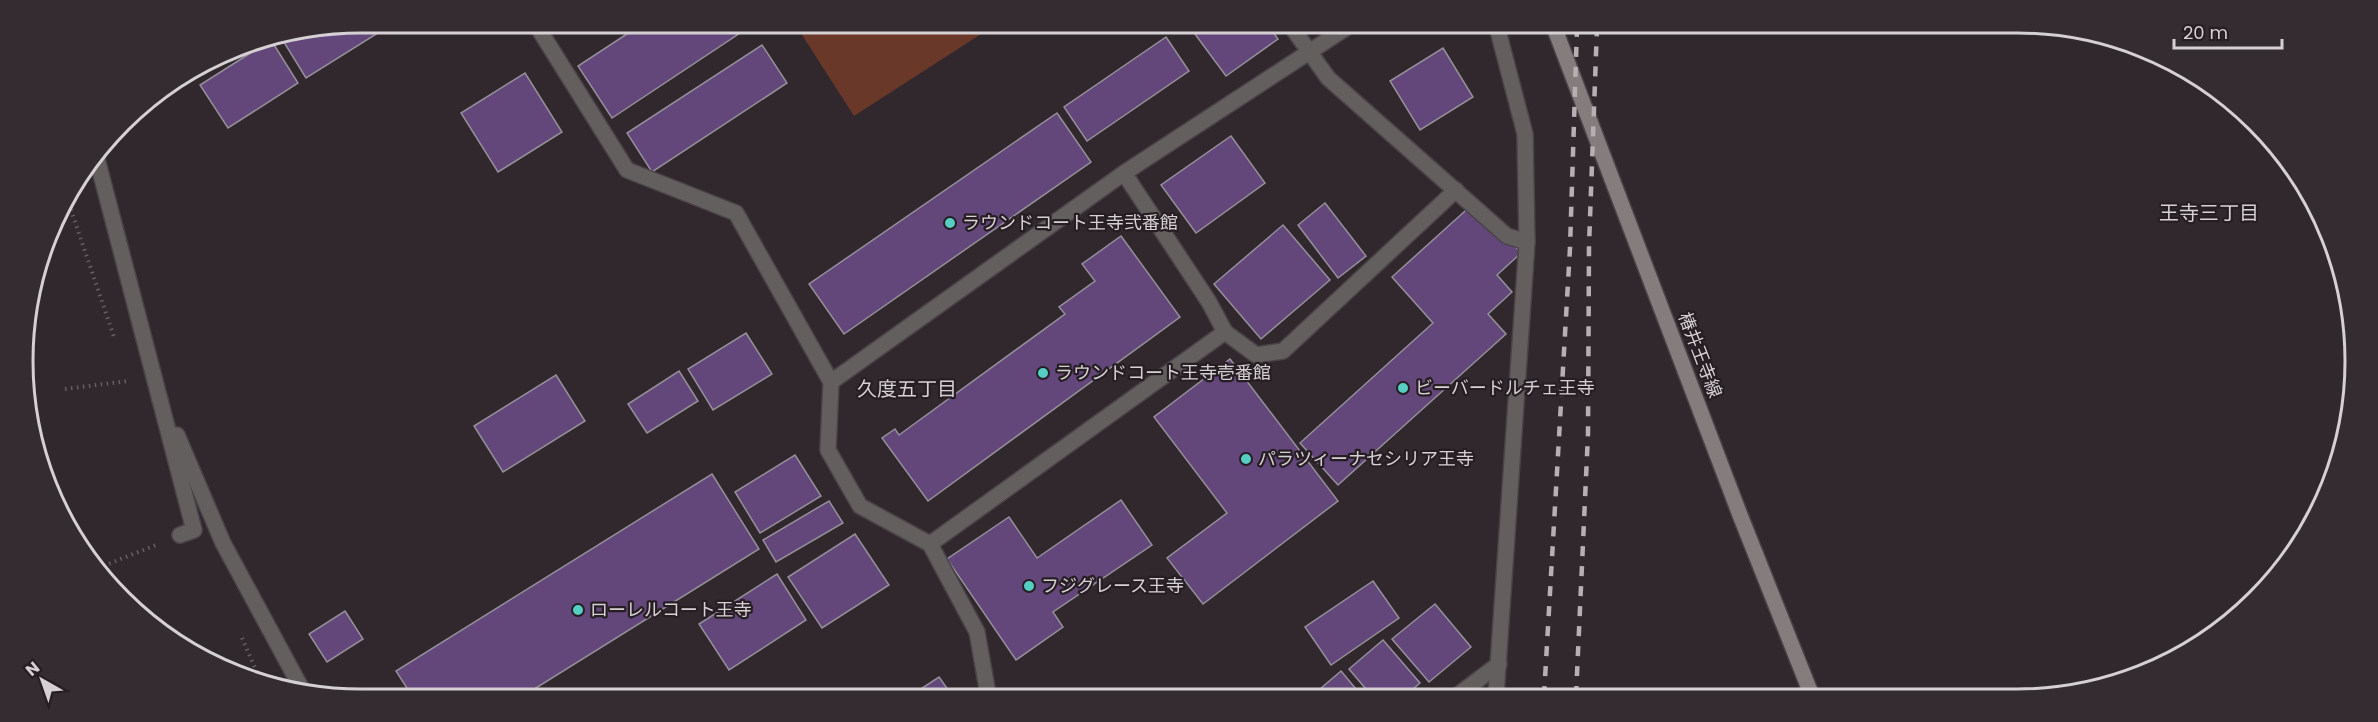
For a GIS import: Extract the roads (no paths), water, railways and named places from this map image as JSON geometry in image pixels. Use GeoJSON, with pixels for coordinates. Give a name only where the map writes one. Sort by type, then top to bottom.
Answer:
{"type":"FeatureCollection","features":[{"type":"Feature","properties":{"kind":"main road","name":"椿井王寺線"},"geometry":{"type":"LineString","coordinates":[[1556,33],[1740,515],[1809,689]]}},
{"type":"Feature","properties":{"kind":"street"},"geometry":{"type":"LineString","coordinates":[[541,33],[627,170],[736,213],[831,382],[828,450],[860,506],[930,544],[977,633],[987,689]]}},
{"type":"Feature","properties":{"kind":"street"},"geometry":{"type":"LineString","coordinates":[[1296,33],[1328,78],[1507,236],[1527,242]]}},
{"type":"Feature","properties":{"kind":"street"},"geometry":{"type":"LineString","coordinates":[[831,382],[1124,173],[1339,33]]}},
{"type":"Feature","properties":{"kind":"street"},"geometry":{"type":"LineString","coordinates":[[1497,689],[1527,242],[1525,134],[1499,33]]}},
{"type":"Feature","properties":{"kind":"street"},"geometry":{"type":"LineString","coordinates":[[98,165],[194,530],[180,535]]}},
{"type":"Feature","properties":{"kind":"street"},"geometry":{"type":"LineString","coordinates":[[1124,173],[1209,302],[1225,332],[1256,355],[1283,351],[1455,190]]}},
{"type":"Feature","properties":{"kind":"street"},"geometry":{"type":"LineString","coordinates":[[930,544],[1225,332]]}},
{"type":"Feature","properties":{"kind":"street"},"geometry":{"type":"LineString","coordinates":[[156,386],[223,543],[299,683]]}},
{"type":"Feature","properties":{"kind":"street"},"geometry":{"type":"LineString","coordinates":[[1466,689],[1499,664]]}},
{"type":"Feature","properties":{"kind":"railway"},"geometry":{"type":"LineString","coordinates":[[1544,689],[1570,248],[1577,33]]}},
{"type":"Feature","properties":{"kind":"railway"},"geometry":{"type":"LineString","coordinates":[[1576,689],[1588,434],[1589,246],[1597,33]]}},
{"type":"Feature","properties":{"kind":"place","name":"ラウンドコート王寺弐番館"},"geometry":{"type":"Point","coordinates":[950,223]}},
{"type":"Feature","properties":{"kind":"place","name":"ラウンドコート王寺壱番館"},"geometry":{"type":"Point","coordinates":[1043,373]}},
{"type":"Feature","properties":{"kind":"place","name":"ビーバードルチェ王寺"},"geometry":{"type":"Point","coordinates":[1403,388]}},
{"type":"Feature","properties":{"kind":"place","name":"パラツィーナセシリア王寺"},"geometry":{"type":"Point","coordinates":[1246,459]}},
{"type":"Feature","properties":{"kind":"place","name":"フジグレース王寺"},"geometry":{"type":"Point","coordinates":[1029,586]}},
{"type":"Feature","properties":{"kind":"place","name":"ローレルコート王寺"},"geometry":{"type":"Point","coordinates":[578,610]}},
{"type":"Feature","properties":{"kind":"district","name":"王寺三丁目"},"geometry":{"type":"Point","coordinates":[2209,213]}},
{"type":"Feature","properties":{"kind":"district","name":"久度五丁目"},"geometry":{"type":"Point","coordinates":[907,389]}}]}
